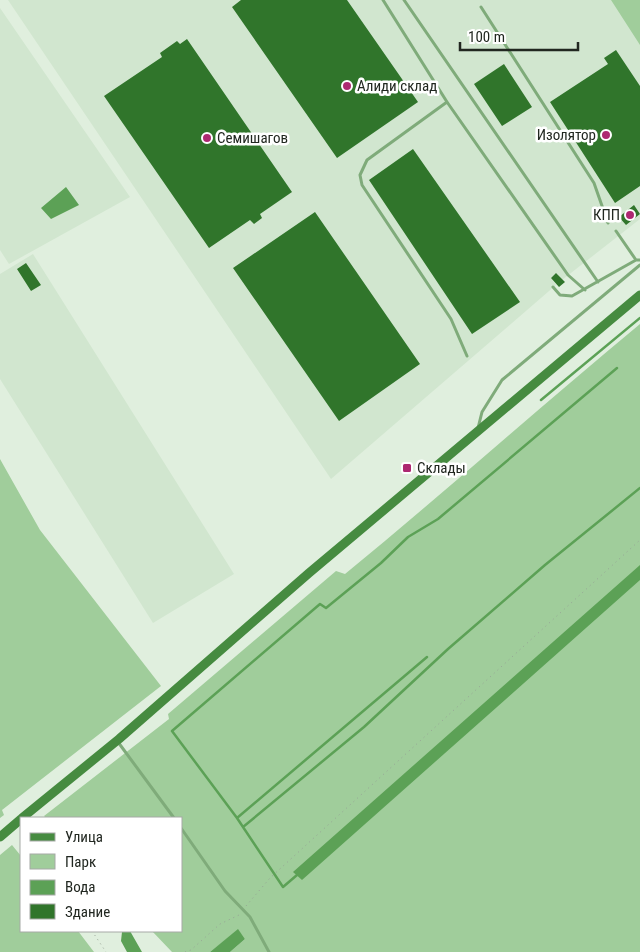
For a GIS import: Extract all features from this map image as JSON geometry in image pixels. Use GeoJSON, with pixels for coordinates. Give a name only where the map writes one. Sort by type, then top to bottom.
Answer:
{"type":"FeatureCollection","features":[{"type":"Feature","properties":{"kind":"main road"},"geometry":{"type":"LineString","coordinates":[[23,817],[117,741],[309,574],[640,295]]}},
{"type":"Feature","properties":{"kind":"main road"},"geometry":{"type":"LineString","coordinates":[[0,837],[20,820]]}},
{"type":"Feature","properties":{"kind":"lane"},"geometry":{"type":"LineString","coordinates":[[383,0],[447,102],[568,275],[585,290]]}},
{"type":"Feature","properties":{"kind":"lane"},"geometry":{"type":"LineString","coordinates":[[404,0],[598,282]]}},
{"type":"Feature","properties":{"kind":"lane"},"geometry":{"type":"LineString","coordinates":[[481,7],[594,183],[608,222]]}},
{"type":"Feature","properties":{"kind":"lane"},"geometry":{"type":"LineString","coordinates":[[447,102],[367,160],[360,175],[362,184],[451,319],[467,356]]}},
{"type":"Feature","properties":{"kind":"lane"},"geometry":{"type":"LineString","coordinates":[[553,287],[560,295],[572,296],[638,260],[616,231]]}},
{"type":"Feature","properties":{"kind":"lane"},"geometry":{"type":"LineString","coordinates":[[476,435],[482,412],[502,380],[640,265]]}},
{"type":"Feature","properties":{"kind":"lane"},"geometry":{"type":"LineString","coordinates":[[117,741],[173,817]]}},
{"type":"Feature","properties":{"kind":"lane"},"geometry":{"type":"LineString","coordinates":[[182,829],[225,891],[250,917],[269,952]]}},
{"type":"Feature","properties":{"kind":"path"},"geometry":{"type":"LineString","coordinates":[[185,952],[191,950],[220,924],[243,910],[270,878],[640,540]]}},
{"type":"Feature","properties":{"kind":"path"},"geometry":{"type":"LineString","coordinates":[[93,932],[106,952]]}},
{"type":"Feature","properties":{"kind":"shaded area"},"geometry":{"type":"Polygon","coordinates":[[[8,0],[640,0],[640,219],[562,280],[556,273],[551,278],[556,285],[331,479],[8,0]]]}},
{"type":"Feature","properties":{"kind":"shaded area"},"geometry":{"type":"Polygon","coordinates":[[[0,8],[130,197],[9,264],[0,250],[0,8]]]}},
{"type":"Feature","properties":{"kind":"shaded area"},"geometry":{"type":"Polygon","coordinates":[[[33,254],[234,574],[153,623],[0,379],[0,274],[33,254]]]}},
{"type":"Feature","properties":{"kind":"green space"},"geometry":{"type":"Polygon","coordinates":[[[611,0],[640,0],[640,45],[611,0]]]}},
{"type":"Feature","properties":{"kind":"green space"},"geometry":{"type":"Polygon","coordinates":[[[640,324],[640,952],[230,952],[245,939],[238,930],[210,952],[172,952],[153,932],[182,932],[182,817],[44,816],[169,719],[168,714],[336,571],[345,574],[640,324]]]}},
{"type":"Feature","properties":{"kind":"green space"},"geometry":{"type":"Polygon","coordinates":[[[0,459],[40,530],[161,686],[2,810],[4,815],[0,818],[0,459]]]}},
{"type":"Feature","properties":{"kind":"green space"},"geometry":{"type":"Polygon","coordinates":[[[12,845],[20,855],[20,932],[79,932],[94,952],[0,952],[0,855],[12,845]]]}},
{"type":"Feature","properties":{"kind":"water"},"geometry":{"type":"Polygon","coordinates":[[[66,187],[79,205],[51,219],[41,208],[66,187]]]}},
{"type":"Feature","properties":{"kind":"water"},"geometry":{"type":"Polygon","coordinates":[[[640,565],[640,580],[302,880],[293,872],[640,565]]]}},
{"type":"Feature","properties":{"kind":"water"},"geometry":{"type":"Polygon","coordinates":[[[238,929],[245,939],[230,952],[210,952],[238,929]]]}},
{"type":"Feature","properties":{"kind":"water"},"geometry":{"type":"Polygon","coordinates":[[[122,932],[131,932],[142,952],[127,952],[121,941],[122,932]]]}},
{"type":"Feature","properties":{"kind":"building","name":"Алиди склад"},"geometry":{"type":"Polygon","coordinates":[[[241,0],[347,0],[418,102],[337,158],[232,7],[241,0]]]}},
{"type":"Feature","properties":{"kind":"building"},"geometry":{"type":"Polygon","coordinates":[[[187,39],[292,192],[260,214],[262,218],[254,224],[250,220],[209,248],[104,96],[162,57],[160,53],[177,41],[180,44],[187,39]]]}},
{"type":"Feature","properties":{"kind":"building","name":"Изолятор"},"geometry":{"type":"Polygon","coordinates":[[[616,50],[640,86],[640,186],[615,203],[550,102],[608,64],[604,58],[616,50]]]}},
{"type":"Feature","properties":{"kind":"building"},"geometry":{"type":"Polygon","coordinates":[[[504,64],[532,107],[502,126],[474,84],[504,64]]]}},
{"type":"Feature","properties":{"kind":"building"},"geometry":{"type":"Polygon","coordinates":[[[413,149],[520,302],[472,334],[369,180],[413,149]]]}},
{"type":"Feature","properties":{"kind":"building","name":"КПП"},"geometry":{"type":"Polygon","coordinates":[[[634,205],[640,214],[626,225],[619,217],[634,205]]]}},
{"type":"Feature","properties":{"kind":"building"},"geometry":{"type":"Polygon","coordinates":[[[315,212],[420,364],[339,421],[233,268],[315,212]]]}},
{"type":"Feature","properties":{"kind":"building"},"geometry":{"type":"Polygon","coordinates":[[[26,263],[41,285],[31,291],[17,269],[26,263]]]}},
{"type":"Feature","properties":{"kind":"building"},"geometry":{"type":"Polygon","coordinates":[[[556,273],[565,282],[559,287],[551,278],[556,273]]]}},
{"type":"Feature","properties":{"kind":"waterway"},"geometry":{"type":"LineString","coordinates":[[541,400],[640,318]]}},
{"type":"Feature","properties":{"kind":"waterway"},"geometry":{"type":"LineString","coordinates":[[297,875],[283,887],[237,818],[172,731],[320,604],[326,608],[381,563],[408,537],[438,519],[617,368]]}},
{"type":"Feature","properties":{"kind":"waterway"},"geometry":{"type":"LineString","coordinates":[[243,827],[364,727],[448,649],[545,565],[640,488]]}},
{"type":"Feature","properties":{"kind":"waterway"},"geometry":{"type":"LineString","coordinates":[[237,818],[427,657]]}},
{"type":"Feature","properties":{"kind":"place","name":"Алиди склад"},"geometry":{"type":"Point","coordinates":[347,86]}},
{"type":"Feature","properties":{"kind":"place","name":"Изолятор"},"geometry":{"type":"Point","coordinates":[606,135]}},
{"type":"Feature","properties":{"kind":"place","name":"Семишагов"},"geometry":{"type":"Point","coordinates":[207,138]}},
{"type":"Feature","properties":{"kind":"place","name":"КПП"},"geometry":{"type":"Point","coordinates":[630,215]}},
{"type":"Feature","properties":{"kind":"place","name":"Склады"},"geometry":{"type":"Point","coordinates":[407,468]}}]}
